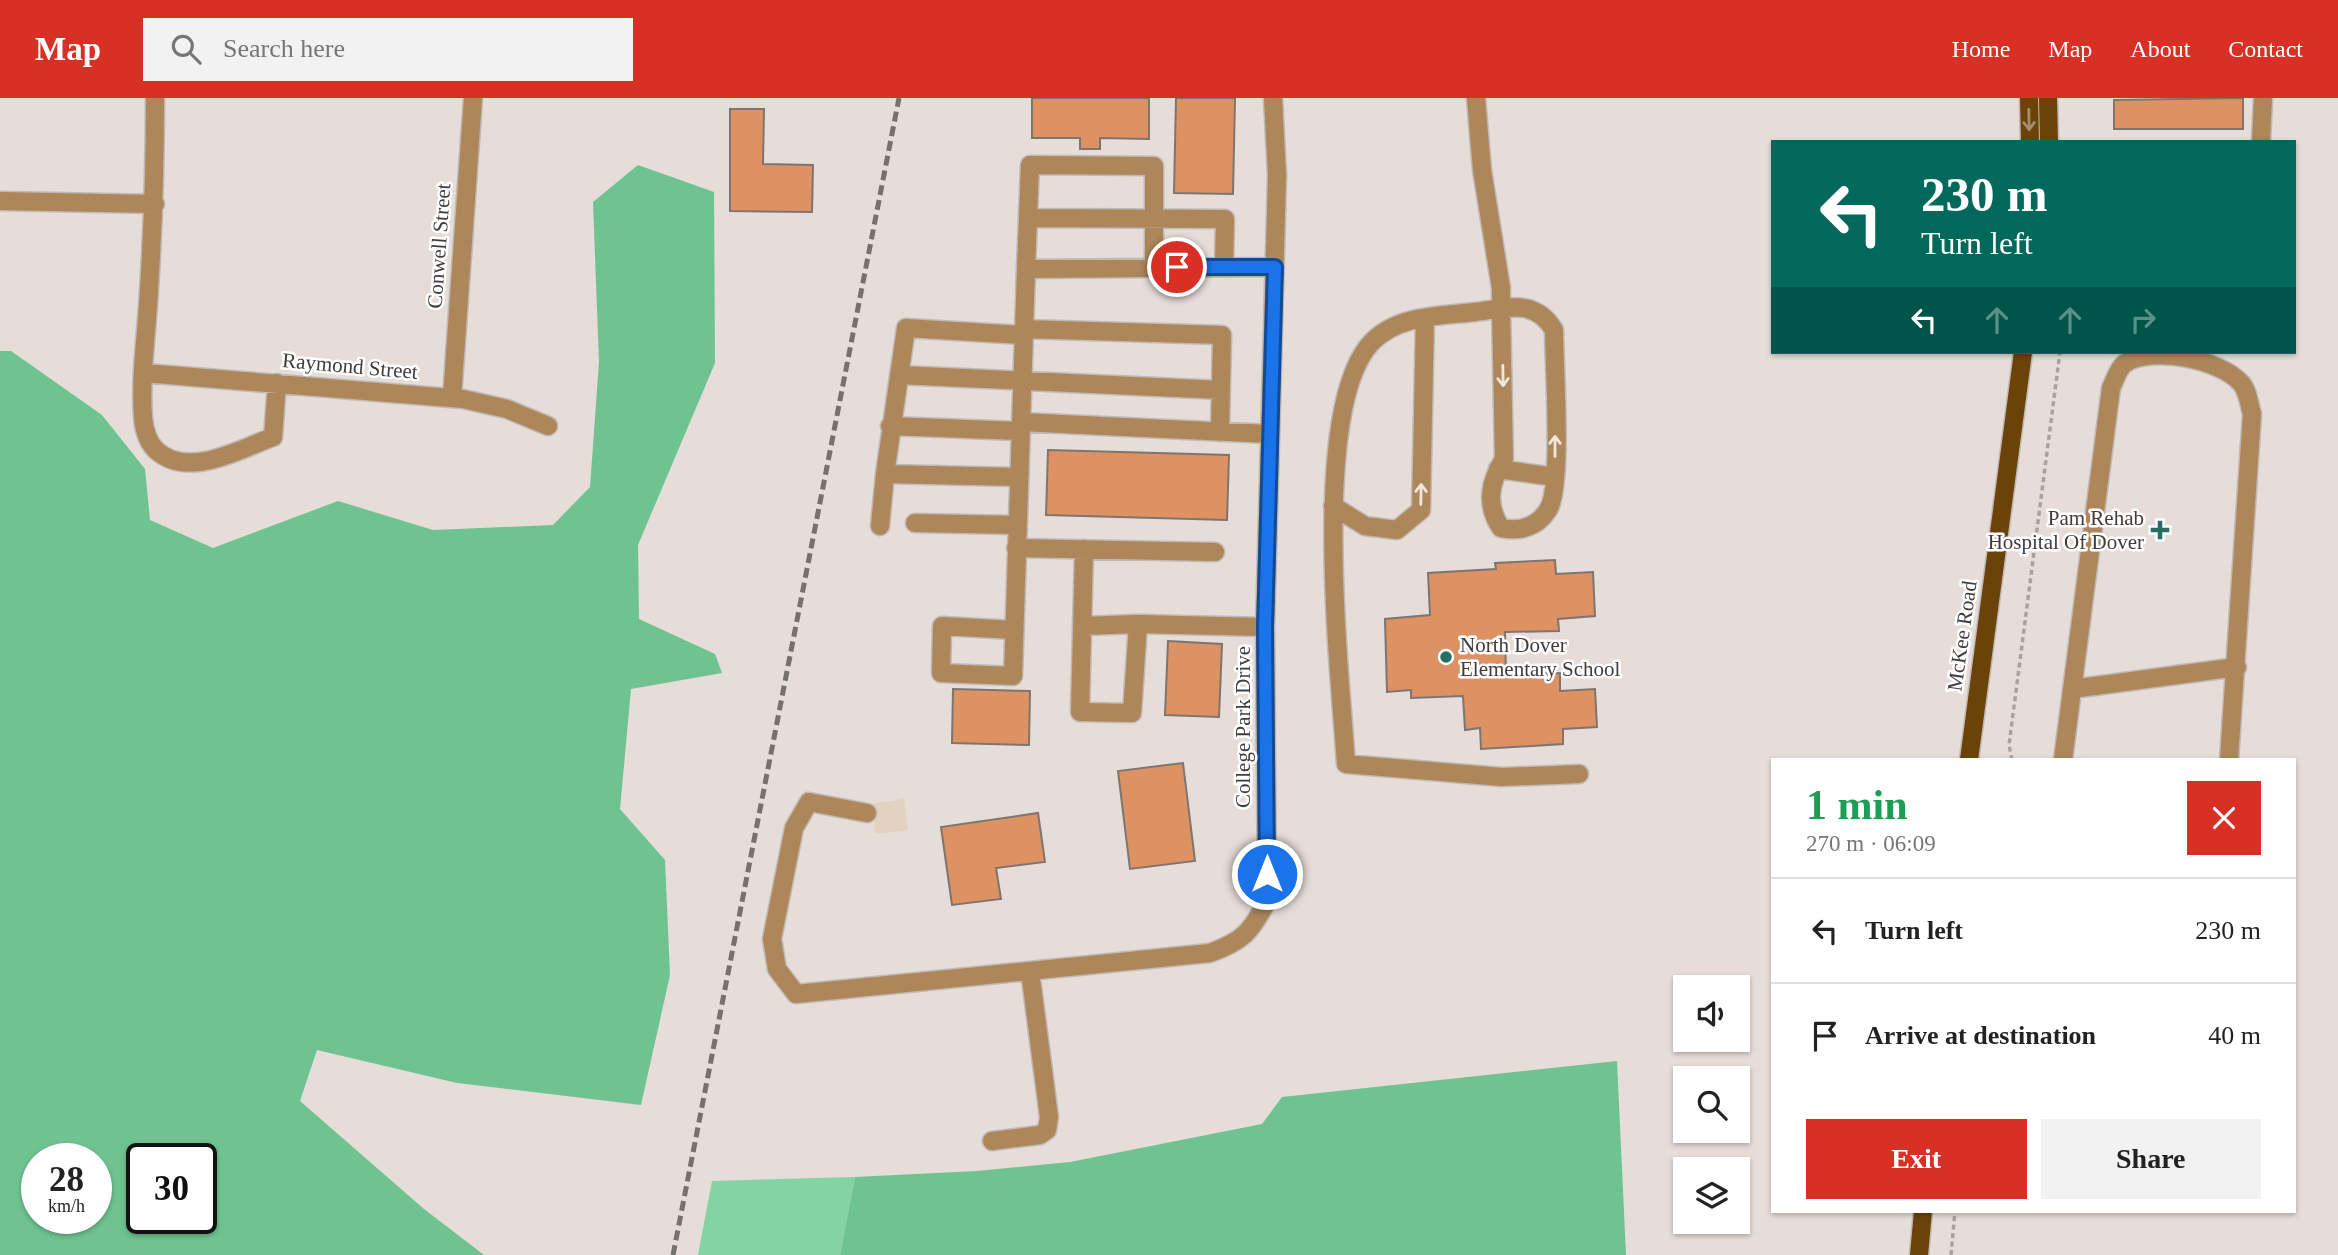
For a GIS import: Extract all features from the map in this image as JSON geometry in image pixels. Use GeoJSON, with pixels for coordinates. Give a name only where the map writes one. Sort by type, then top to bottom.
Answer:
{"type":"FeatureCollection","features":[{"type":"Feature","properties":{"kind":"main road"},"geometry":{"type":"LineString","coordinates":[[2029,98],[2030,140]]}},
{"type":"Feature","properties":{"kind":"main road"},"geometry":{"type":"LineString","coordinates":[[2048,98],[2049,140]]}},
{"type":"Feature","properties":{"kind":"main road","name":"McKee Road"},"geometry":{"type":"LineString","coordinates":[[1969,758],[2023,354]]}},
{"type":"Feature","properties":{"kind":"main road"},"geometry":{"type":"LineString","coordinates":[[1919,1255],[1923,1213]]}},
{"type":"Feature","properties":{"kind":"street"},"geometry":{"type":"LineString","coordinates":[[155,98],[155,204],[144,373],[143,418],[147,436],[157,451],[178,461],[209,461],[273,437],[277,383]]}},
{"type":"Feature","properties":{"kind":"street","name":"Conwell Street"},"geometry":{"type":"LineString","coordinates":[[452,398],[473,98]]}},
{"type":"Feature","properties":{"kind":"street","name":"College Park Drive"},"geometry":{"type":"LineString","coordinates":[[867,813],[809,803],[794,828],[772,939],[777,969],[796,994],[1210,953],[1236,944],[1253,928],[1267,901],[1265,627],[1277,174],[1273,98]]}},
{"type":"Feature","properties":{"kind":"street"},"geometry":{"type":"LineString","coordinates":[[1476,98],[1482,170],[1502,308],[1504,458],[1490,497],[1493,516],[1501,528],[1513,530],[1530,527],[1549,509],[1555,477],[1554,330],[1545,315],[1533,308],[1502,308],[1405,320],[1371,342],[1352,371],[1342,410],[1333,506],[1346,764],[1502,777],[1579,774]]}},
{"type":"Feature","properties":{"kind":"street"},"geometry":{"type":"LineString","coordinates":[[2261,140],[2263,98]]}},
{"type":"Feature","properties":{"kind":"street"},"geometry":{"type":"LineString","coordinates":[[1014,630],[942,626],[941,673],[1013,676],[1030,165],[1154,166],[1154,268]]}},
{"type":"Feature","properties":{"kind":"street"},"geometry":{"type":"LineString","coordinates":[[0,201],[155,204]]}},
{"type":"Feature","properties":{"kind":"street"},"geometry":{"type":"LineString","coordinates":[[1028,218],[1225,219],[1224,267]]}},
{"type":"Feature","properties":{"kind":"street"},"geometry":{"type":"LineString","coordinates":[[1026,268],[1275,267]]}},
{"type":"Feature","properties":{"kind":"street"},"geometry":{"type":"LineString","coordinates":[[1333,506],[1365,526],[1397,530],[1421,510],[1426,318]]}},
{"type":"Feature","properties":{"kind":"street"},"geometry":{"type":"LineString","coordinates":[[880,526],[890,426],[906,328],[1222,335],[1220,432]]}},
{"type":"Feature","properties":{"kind":"street"},"geometry":{"type":"LineString","coordinates":[[2063,758],[2111,388],[2122,366],[2142,354],[2210,362],[2232,373],[2244,386],[2252,414],[2229,758]]}},
{"type":"Feature","properties":{"kind":"street","name":"Raymond Street"},"geometry":{"type":"LineString","coordinates":[[144,373],[452,398],[507,409],[548,426]]}},
{"type":"Feature","properties":{"kind":"street"},"geometry":{"type":"LineString","coordinates":[[899,375],[1221,390]]}},
{"type":"Feature","properties":{"kind":"street"},"geometry":{"type":"LineString","coordinates":[[890,426],[1270,434]]}},
{"type":"Feature","properties":{"kind":"street"},"geometry":{"type":"LineString","coordinates":[[1498,469],[1555,477]]}},
{"type":"Feature","properties":{"kind":"street"},"geometry":{"type":"LineString","coordinates":[[885,474],[1019,477]]}},
{"type":"Feature","properties":{"kind":"street"},"geometry":{"type":"LineString","coordinates":[[915,523],[1017,525]]}},
{"type":"Feature","properties":{"kind":"street"},"geometry":{"type":"LineString","coordinates":[[1016,548],[1215,552]]}},
{"type":"Feature","properties":{"kind":"street"},"geometry":{"type":"LineString","coordinates":[[1084,549],[1080,712],[1132,713],[1138,624]]}},
{"type":"Feature","properties":{"kind":"street"},"geometry":{"type":"LineString","coordinates":[[1082,626],[1138,624],[1265,627]]}},
{"type":"Feature","properties":{"kind":"street"},"geometry":{"type":"LineString","coordinates":[[2072,689],[2237,667]]}},
{"type":"Feature","properties":{"kind":"street"},"geometry":{"type":"LineString","coordinates":[[992,1140],[1040,1135],[1047,1130],[1049,1117],[1030,971]]}},
{"type":"Feature","properties":{"kind":"path"},"geometry":{"type":"LineString","coordinates":[[2012,758],[2009,745],[2060,354]]}},
{"type":"Feature","properties":{"kind":"path"},"geometry":{"type":"LineString","coordinates":[[1951,1255],[1955,1213]]}},
{"type":"Feature","properties":{"kind":"shaded area"},"geometry":{"type":"Polygon","coordinates":[[[904,799],[908,830],[876,834],[871,804],[904,799]]]}},
{"type":"Feature","properties":{"kind":"green space"},"geometry":{"type":"Polygon","coordinates":[[[638,165],[714,192],[715,363],[638,545],[639,619],[715,654],[722,673],[631,689],[620,809],[665,860],[670,975],[641,1105],[457,1083],[317,1050],[300,1101],[424,1209],[484,1255],[0,1255],[0,351],[11,351],[102,415],[145,469],[150,520],[213,548],[338,501],[433,530],[553,525],[590,487],[599,362],[593,202],[638,165]]]}},
{"type":"Feature","properties":{"kind":"green space"},"geometry":{"type":"Polygon","coordinates":[[[1617,1061],[1626,1255],[840,1255],[855,1177],[977,1171],[1070,1162],[1262,1124],[1282,1097],[1617,1061]]]}},
{"type":"Feature","properties":{"kind":"green space"},"geometry":{"type":"Polygon","coordinates":[[[855,1177],[840,1255],[698,1255],[712,1181],[855,1177]]]}},
{"type":"Feature","properties":{"kind":"building"},"geometry":{"type":"Polygon","coordinates":[[[1032,98],[1149,98],[1149,139],[1100,138],[1100,149],[1080,149],[1080,138],[1032,138],[1032,98]]]}},
{"type":"Feature","properties":{"kind":"building"},"geometry":{"type":"Polygon","coordinates":[[[1176,98],[1235,98],[1233,194],[1174,193],[1176,98]]]}},
{"type":"Feature","properties":{"kind":"building"},"geometry":{"type":"Polygon","coordinates":[[[2243,98],[2243,129],[2114,129],[2114,100],[2243,98]]]}},
{"type":"Feature","properties":{"kind":"building"},"geometry":{"type":"Polygon","coordinates":[[[730,109],[764,109],[763,164],[813,165],[812,212],[730,211],[730,109]]]}},
{"type":"Feature","properties":{"kind":"building"},"geometry":{"type":"Polygon","coordinates":[[[1048,450],[1229,455],[1227,520],[1046,515],[1048,450]]]}},
{"type":"Feature","properties":{"kind":"building","name":"North Dover Elementary School"},"geometry":{"type":"Polygon","coordinates":[[[1555,560],[1556,574],[1593,572],[1595,616],[1558,619],[1559,631],[1505,632],[1506,675],[1560,673],[1560,691],[1595,689],[1597,727],[1563,729],[1563,744],[1481,749],[1480,728],[1465,730],[1463,696],[1411,698],[1411,690],[1387,692],[1385,619],[1430,615],[1428,573],[1496,569],[1495,563],[1555,560]]]}},
{"type":"Feature","properties":{"kind":"building"},"geometry":{"type":"Polygon","coordinates":[[[1168,641],[1222,644],[1219,717],[1165,715],[1168,641]]]}},
{"type":"Feature","properties":{"kind":"building"},"geometry":{"type":"Polygon","coordinates":[[[953,689],[1030,691],[1029,745],[952,743],[953,689]]]}},
{"type":"Feature","properties":{"kind":"building"},"geometry":{"type":"Polygon","coordinates":[[[1183,763],[1195,861],[1130,869],[1118,771],[1183,763]]]}},
{"type":"Feature","properties":{"kind":"building"},"geometry":{"type":"Polygon","coordinates":[[[1038,813],[1045,862],[996,868],[1001,899],[952,905],[941,827],[1038,813]]]}},
{"type":"Feature","properties":{"kind":"railway"},"geometry":{"type":"LineString","coordinates":[[673,1255],[899,98]]}},
{"type":"Feature","properties":{"kind":"place","name":"Pam Rehab Hospital Of Dover"},"geometry":{"type":"Point","coordinates":[2160,530]}},
{"type":"Feature","properties":{"kind":"place","name":"North Dover Elementary School"},"geometry":{"type":"Point","coordinates":[1446,657]}},
{"type":"Feature","properties":{"kind":"route"},"geometry":{"type":"LineString","coordinates":[[1177,267],[1275,267],[1265,627],[1267,874]]}}]}
